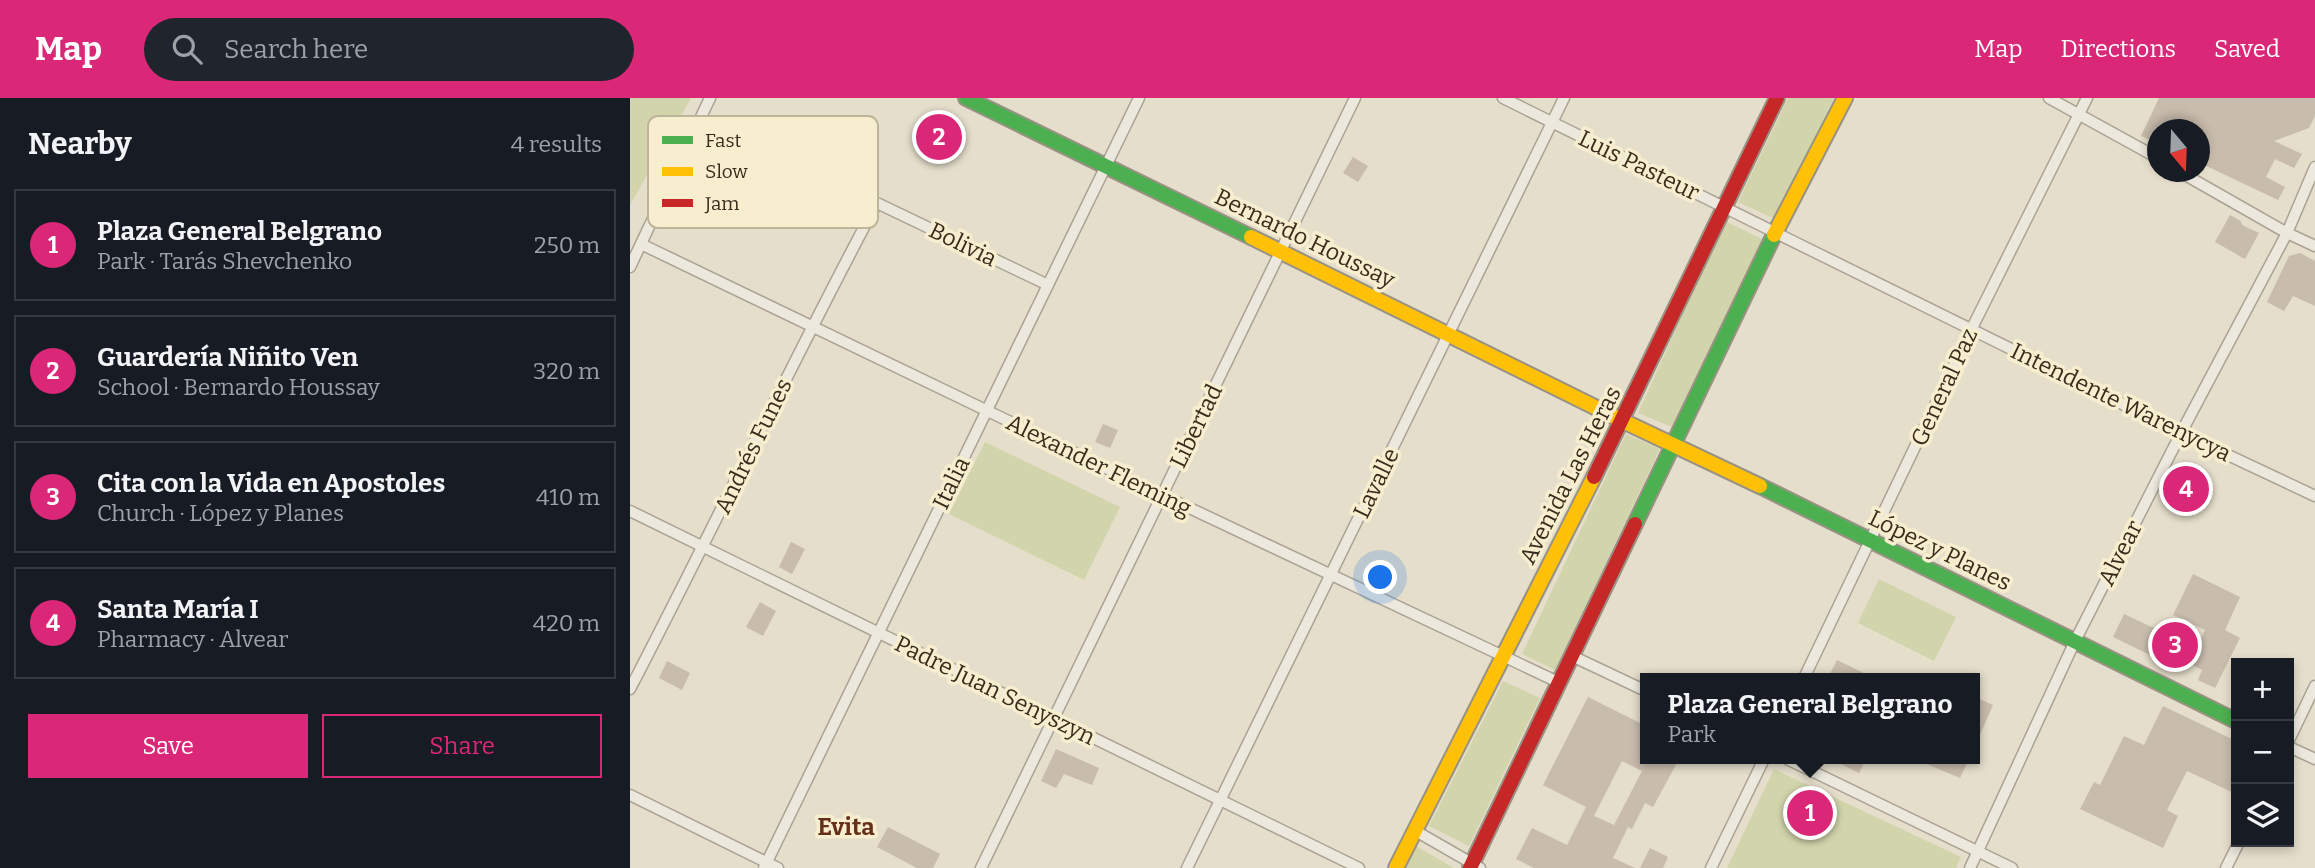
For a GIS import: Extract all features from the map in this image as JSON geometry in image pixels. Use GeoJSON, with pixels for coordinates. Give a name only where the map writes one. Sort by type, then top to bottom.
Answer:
{"type":"FeatureCollection","features":[{"type":"Feature","properties":{"kind":"main road","name":"Bernardo Houssay"},"geometry":{"type":"LineString","coordinates":[[966,98],[1449,333],[1623,421]]}},
{"type":"Feature","properties":{"kind":"main road","name":"Avenida Las Heras"},"geometry":{"type":"LineString","coordinates":[[1396,868],[1623,421],[1777,98]]}},
{"type":"Feature","properties":{"kind":"main road"},"geometry":{"type":"LineString","coordinates":[[1474,867],[1558,682],[1776,232],[1844,98]]}},
{"type":"Feature","properties":{"kind":"main road","name":"López y Planes"},"geometry":{"type":"LineString","coordinates":[[1623,421],[1673,443],[2231,719]]}},
{"type":"Feature","properties":{"kind":"street"},"geometry":{"type":"LineString","coordinates":[[702,116],[710,98]]}},
{"type":"Feature","properties":{"kind":"street","name":"Italia"},"geometry":{"type":"LineString","coordinates":[[765,865],[1139,98]]}},
{"type":"Feature","properties":{"kind":"street","name":"Libertad"},"geometry":{"type":"LineString","coordinates":[[981,868],[1355,98]]}},
{"type":"Feature","properties":{"kind":"street","name":"Luis Pasteur"},"geometry":{"type":"LineString","coordinates":[[1503,98],[1776,232]]}},
{"type":"Feature","properties":{"kind":"street","name":"Lavalle"},"geometry":{"type":"LineString","coordinates":[[1186,868],[1564,98]]}},
{"type":"Feature","properties":{"kind":"street"},"geometry":{"type":"LineString","coordinates":[[2049,98],[2147,152]]}},
{"type":"Feature","properties":{"kind":"street","name":"General Paz"},"geometry":{"type":"LineString","coordinates":[[1806,673],[1972,328],[2087,98]]}},
{"type":"Feature","properties":{"kind":"street","name":"Alvear"},"geometry":{"type":"LineString","coordinates":[[1970,868],[2075,641],[2287,233],[2315,167]]}},
{"type":"Feature","properties":{"kind":"street"},"geometry":{"type":"LineString","coordinates":[[2198,182],[2315,246]]}},
{"type":"Feature","properties":{"kind":"street","name":"Bolivia"},"geometry":{"type":"LineString","coordinates":[[878,203],[1048,285]]}},
{"type":"Feature","properties":{"kind":"street"},"geometry":{"type":"LineString","coordinates":[[630,267],[649,228]]}},
{"type":"Feature","properties":{"kind":"street","name":"Andrés Funes"},"geometry":{"type":"LineString","coordinates":[[630,690],[704,547],[810,327],[863,228]]}},
{"type":"Feature","properties":{"kind":"street","name":"Intendente Warenycya"},"geometry":{"type":"LineString","coordinates":[[1776,232],[2181,433],[2315,496]]}},
{"type":"Feature","properties":{"kind":"street","name":"Alexander Fleming"},"geometry":{"type":"LineString","coordinates":[[641,244],[1558,682]]}},
{"type":"Feature","properties":{"kind":"street","name":"Padre Juan Senyszyn"},"geometry":{"type":"LineString","coordinates":[[630,511],[1359,868]]}},
{"type":"Feature","properties":{"kind":"street"},"geometry":{"type":"LineString","coordinates":[[1572,656],[1640,688]]}},
{"type":"Feature","properties":{"kind":"street"},"geometry":{"type":"LineString","coordinates":[[2294,729],[2315,685]]}},
{"type":"Feature","properties":{"kind":"street"},"geometry":{"type":"LineString","coordinates":[[2294,749],[2315,759]]}},
{"type":"Feature","properties":{"kind":"street"},"geometry":{"type":"LineString","coordinates":[[1711,868],[1762,764]]}},
{"type":"Feature","properties":{"kind":"street"},"geometry":{"type":"LineString","coordinates":[[1797,764],[2012,868]]}},
{"type":"Feature","properties":{"kind":"street"},"geometry":{"type":"LineString","coordinates":[[630,795],[765,865],[778,868]]}},
{"type":"Feature","properties":{"kind":"street"},"geometry":{"type":"LineString","coordinates":[[1414,830],[1474,867]]}},
{"type":"Feature","properties":{"kind":"street"},"geometry":{"type":"LineString","coordinates":[[2226,868],[2236,847]]}},
{"type":"Feature","properties":{"kind":"green space"},"geometry":{"type":"Polygon","coordinates":[[[630,98],[691,98],[681,116],[648,116],[648,173],[630,205],[630,98]]]}},
{"type":"Feature","properties":{"kind":"green space"},"geometry":{"type":"Polygon","coordinates":[[[1788,98],[1834,98],[1775,219],[1738,202],[1788,98]]]}},
{"type":"Feature","properties":{"kind":"green space"},"geometry":{"type":"Polygon","coordinates":[[[1725,221],[1764,240],[1674,428],[1638,413],[1725,221]]]}},
{"type":"Feature","properties":{"kind":"green space"},"geometry":{"type":"Polygon","coordinates":[[[1626,434],[1660,449],[1555,670],[1522,654],[1626,434]]]}},
{"type":"Feature","properties":{"kind":"green space"},"geometry":{"type":"Polygon","coordinates":[[[985,442],[1120,507],[1084,580],[949,514],[985,442]]]}},
{"type":"Feature","properties":{"kind":"green space"},"geometry":{"type":"Polygon","coordinates":[[[1879,579],[1956,617],[1934,661],[1858,623],[1879,579]]]}},
{"type":"Feature","properties":{"kind":"green space"},"geometry":{"type":"Polygon","coordinates":[[[1503,681],[1540,698],[1469,846],[1429,826],[1503,681]]]}},
{"type":"Feature","properties":{"kind":"green space"},"geometry":{"type":"Polygon","coordinates":[[[1774,769],[1961,857],[1956,868],[1727,868],[1774,769]]]}},
{"type":"Feature","properties":{"kind":"green space"},"geometry":{"type":"Polygon","coordinates":[[[1416,846],[1454,868],[1406,868],[1416,846]]]}},
{"type":"Feature","properties":{"kind":"building"},"geometry":{"type":"Polygon","coordinates":[[[2159,98],[2315,98],[2315,116],[2309,128],[2274,141],[2302,154],[2294,168],[2275,159],[2266,177],[2285,187],[2278,200],[2210,168],[2210,119],[2149,119],[2159,98]]]}},
{"type":"Feature","properties":{"kind":"building"},"geometry":{"type":"Polygon","coordinates":[[[927,113],[957,127],[947,149],[917,135],[927,113]]]}},
{"type":"Feature","properties":{"kind":"building"},"geometry":{"type":"Polygon","coordinates":[[[2147,123],[2147,138],[2141,136],[2147,123]]]}},
{"type":"Feature","properties":{"kind":"building"},"geometry":{"type":"Polygon","coordinates":[[[1353,157],[1368,166],[1358,182],[1343,173],[1353,157]]]}},
{"type":"Feature","properties":{"kind":"building"},"geometry":{"type":"Polygon","coordinates":[[[2230,215],[2241,221],[2242,225],[2259,233],[2245,259],[2215,242],[2230,215]]]}},
{"type":"Feature","properties":{"kind":"building"},"geometry":{"type":"Polygon","coordinates":[[[2300,253],[2315,261],[2315,306],[2293,296],[2284,311],[2267,302],[2289,256],[2300,253]]]}},
{"type":"Feature","properties":{"kind":"building"},"geometry":{"type":"Polygon","coordinates":[[[1103,424],[1118,430],[1110,448],[1095,442],[1103,424]]]}},
{"type":"Feature","properties":{"kind":"building"},"geometry":{"type":"Polygon","coordinates":[[[791,542],[805,549],[792,574],[779,567],[791,542]]]}},
{"type":"Feature","properties":{"kind":"building"},"geometry":{"type":"Polygon","coordinates":[[[2193,574],[2240,597],[2225,630],[2240,638],[2215,688],[2198,680],[2202,670],[2183,660],[2190,646],[2196,649],[2205,630],[2173,615],[2193,574]]]}},
{"type":"Feature","properties":{"kind":"building"},"geometry":{"type":"Polygon","coordinates":[[[760,602],[776,611],[763,636],[746,627],[760,602]]]}},
{"type":"Feature","properties":{"kind":"building"},"geometry":{"type":"Polygon","coordinates":[[[2124,614],[2162,632],[2150,655],[2113,637],[2124,614]]]}},
{"type":"Feature","properties":{"kind":"building"},"geometry":{"type":"Polygon","coordinates":[[[1837,660],[1864,673],[1830,673],[1837,660]]]}},
{"type":"Feature","properties":{"kind":"building"},"geometry":{"type":"Polygon","coordinates":[[[667,661],[690,673],[682,690],[659,678],[667,661]]]}},
{"type":"Feature","properties":{"kind":"building"},"geometry":{"type":"Polygon","coordinates":[[[1588,697],[1640,723],[1640,764],[1676,764],[1653,807],[1645,803],[1632,829],[1628,827],[1613,858],[1635,868],[1534,868],[1516,859],[1532,828],[1567,845],[1586,807],[1543,785],[1588,697]],[[1622,761],[1594,816],[1614,825],[1642,771],[1622,761]]]}},
{"type":"Feature","properties":{"kind":"building"},"geometry":{"type":"Polygon","coordinates":[[[1980,699],[1993,705],[1980,735],[1980,699]]]}},
{"type":"Feature","properties":{"kind":"building"},"geometry":{"type":"Polygon","coordinates":[[[2163,706],[2231,739],[2231,792],[2187,771],[2167,810],[2178,816],[2163,848],[2080,809],[2094,782],[2100,785],[2124,736],[2144,745],[2163,706]]]}},
{"type":"Feature","properties":{"kind":"building"},"geometry":{"type":"Polygon","coordinates":[[[1056,749],[1099,768],[1092,785],[1064,774],[1056,788],[1041,781],[1056,749]]]}},
{"type":"Feature","properties":{"kind":"building"},"geometry":{"type":"Polygon","coordinates":[[[1841,764],[1864,764],[1859,773],[1841,764]]]}},
{"type":"Feature","properties":{"kind":"building"},"geometry":{"type":"Polygon","coordinates":[[[1927,764],[1967,764],[1960,778],[1927,764]]]}},
{"type":"Feature","properties":{"kind":"building"},"geometry":{"type":"Polygon","coordinates":[[[888,827],[940,854],[933,868],[917,868],[877,847],[888,827]]]}},
{"type":"Feature","properties":{"kind":"building"},"geometry":{"type":"Polygon","coordinates":[[[1650,848],[1668,857],[1663,868],[1640,868],[1650,848]]]}},
{"type":"Feature","properties":{"kind":"traffic: fast"},"geometry":{"type":"LineString","coordinates":[[966,98],[1251,237]]}},
{"type":"Feature","properties":{"kind":"traffic: fast"},"geometry":{"type":"LineString","coordinates":[[1635,524],[1774,235]]}},
{"type":"Feature","properties":{"kind":"traffic: fast"},"geometry":{"type":"LineString","coordinates":[[1760,486],[2231,719]]}},
{"type":"Feature","properties":{"kind":"traffic: slow"},"geometry":{"type":"LineString","coordinates":[[1774,235],[1845,98]]}},
{"type":"Feature","properties":{"kind":"traffic: slow"},"geometry":{"type":"LineString","coordinates":[[1251,237],[1760,486]]}},
{"type":"Feature","properties":{"kind":"traffic: slow"},"geometry":{"type":"LineString","coordinates":[[1396,868],[1594,477]]}},
{"type":"Feature","properties":{"kind":"traffic: jam"},"geometry":{"type":"LineString","coordinates":[[1594,477],[1777,98]]}},
{"type":"Feature","properties":{"kind":"traffic: jam"},"geometry":{"type":"LineString","coordinates":[[1470,868],[1635,524]]}},
{"type":"Feature","properties":{"kind":"place","name":"Guardería Niñito Ven"},"geometry":{"type":"Point","coordinates":[939,137]}},
{"type":"Feature","properties":{"kind":"place","name":"Santa María I"},"geometry":{"type":"Point","coordinates":[2186,489]}},
{"type":"Feature","properties":{"kind":"place","name":"Cita con la Vida en Apostoles"},"geometry":{"type":"Point","coordinates":[2175,645]}},
{"type":"Feature","properties":{"kind":"place","name":"Plaza General Belgrano"},"geometry":{"type":"Point","coordinates":[1810,813]}},
{"type":"Feature","properties":{"kind":"district","name":"Evita"},"geometry":{"type":"Point","coordinates":[846,827]}}]}
